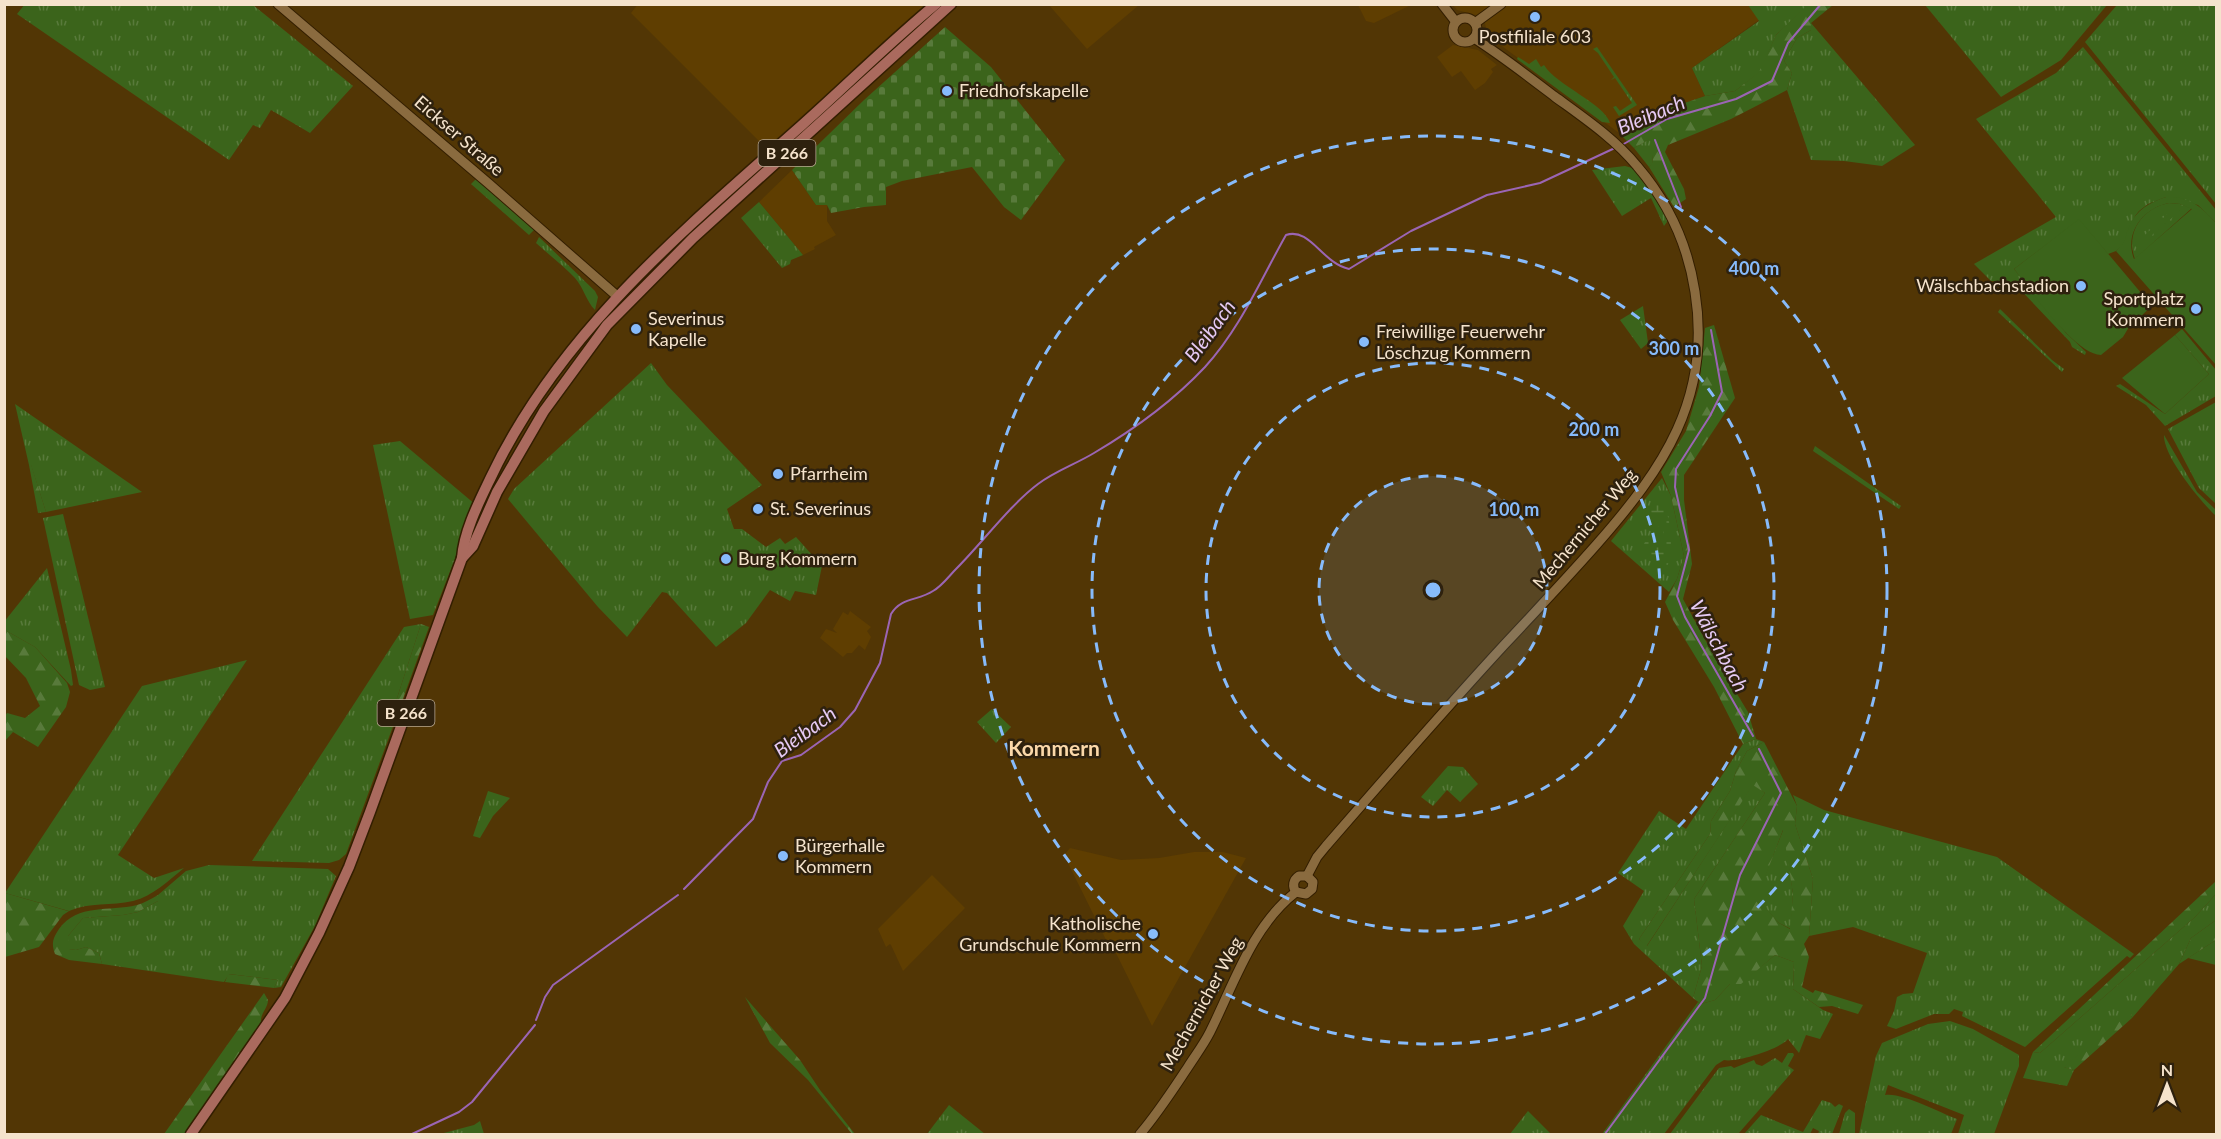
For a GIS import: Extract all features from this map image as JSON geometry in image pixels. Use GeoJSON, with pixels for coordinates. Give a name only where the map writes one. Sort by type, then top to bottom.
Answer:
{"type":"FeatureCollection","features":[{"type":"Feature","properties":{"kind":"main road","name":"B 266"},"geometry":{"type":"LineString","coordinates":[[191,1134],[285,998],[319,933],[370,812],[462,558],[463,546],[501,457],[557,368],[617,296],[695,219],[936,4]]}},
{"type":"Feature","properties":{"kind":"main road","name":"B 266"},"geometry":{"type":"LineString","coordinates":[[462,558],[473,546],[497,492],[544,411],[607,325],[693,238],[951,4]]}},
{"type":"Feature","properties":{"kind":"street","name":"Eickser Straße"},"geometry":{"type":"LineString","coordinates":[[279,4],[617,296]]}},
{"type":"Feature","properties":{"kind":"street"},"geometry":{"type":"LineString","coordinates":[[1442,4],[1456,22]]}},
{"type":"Feature","properties":{"kind":"street"},"geometry":{"type":"LineString","coordinates":[[1475,23],[1501,4]]}},
{"type":"Feature","properties":{"kind":"street"},"geometry":{"type":"LineString","coordinates":[[1466,18],[1475,23],[1477,30],[1474,38],[1468,42],[1458,39],[1453,29],[1456,22],[1466,18]]}},
{"type":"Feature","properties":{"kind":"street","name":"Mechernicher Weg"},"geometry":{"type":"LineString","coordinates":[[1307,876],[1326,846],[1624,513],[1652,476],[1675,438],[1690,394],[1697,355],[1698,315],[1687,253],[1667,209],[1645,176],[1611,140],[1474,38]]}},
{"type":"Feature","properties":{"kind":"street","name":"Mechernicher Weg"},"geometry":{"type":"LineString","coordinates":[[1296,892],[1293,885],[1294,880],[1299,876],[1307,876]]}},
{"type":"Feature","properties":{"kind":"street","name":"Mechernicher Weg"},"geometry":{"type":"LineString","coordinates":[[1296,892],[1306,894],[1312,890],[1312,882],[1307,876]]}},
{"type":"Feature","properties":{"kind":"street","name":"Mechernicher Weg"},"geometry":{"type":"LineString","coordinates":[[1140,1134],[1175,1089],[1209,1033],[1233,981],[1265,926],[1277,908],[1296,892]]}},
{"type":"Feature","properties":{"kind":"shaded area"},"geometry":{"type":"Polygon","coordinates":[[[638,4],[927,5],[766,148],[631,13],[638,4]]]}},
{"type":"Feature","properties":{"kind":"shaded area"},"geometry":{"type":"Polygon","coordinates":[[[1049,5],[1139,5],[1087,49],[1049,5]]]}},
{"type":"Feature","properties":{"kind":"shaded area"},"geometry":{"type":"Polygon","coordinates":[[[1358,5],[1411,5],[1374,23],[1366,21],[1358,5]]]}},
{"type":"Feature","properties":{"kind":"shaded area"},"geometry":{"type":"Polygon","coordinates":[[[1453,5],[1748,5],[1759,20],[1692,68],[1705,96],[1646,116],[1619,133],[1487,35],[1484,17],[1457,10],[1453,5]]]}},
{"type":"Feature","properties":{"kind":"shaded area"},"geometry":{"type":"Polygon","coordinates":[[[1453,45],[1478,50],[1497,65],[1491,69],[1493,72],[1485,83],[1475,90],[1461,71],[1452,77],[1437,57],[1453,45]]]}},
{"type":"Feature","properties":{"kind":"shaded area"},"geometry":{"type":"Polygon","coordinates":[[[792,170],[816,205],[827,205],[827,221],[836,235],[803,255],[759,202],[792,170]]]}},
{"type":"Feature","properties":{"kind":"shaded area"},"geometry":{"type":"Polygon","coordinates":[[[850,611],[871,627],[867,631],[871,637],[865,650],[859,645],[852,653],[847,653],[843,657],[820,638],[826,629],[837,633],[833,629],[843,612],[848,615],[850,611]]]}},
{"type":"Feature","properties":{"kind":"shaded area","name":"Katholische Grundschule Kommern"},"geometry":{"type":"Polygon","coordinates":[[[1070,848],[1121,860],[1159,858],[1194,852],[1223,852],[1246,858],[1152,1026],[1064,855],[1070,848]]]}},
{"type":"Feature","properties":{"kind":"shaded area"},"geometry":{"type":"Polygon","coordinates":[[[932,875],[965,908],[903,971],[891,945],[886,947],[878,929],[932,875]]]}},
{"type":"Feature","properties":{"kind":"green space"},"geometry":{"type":"Polygon","coordinates":[[[25,4],[253,5],[353,86],[310,133],[271,110],[260,128],[253,125],[229,160],[17,14],[25,4]]]}},
{"type":"Feature","properties":{"kind":"green space"},"geometry":{"type":"Polygon","coordinates":[[[1808,4],[1833,5],[1811,23],[1811,30],[1797,38],[1784,61],[1792,73],[1787,90],[1731,119],[1668,145],[1665,152],[1684,189],[1686,199],[1674,207],[1649,167],[1653,163],[1650,139],[1634,148],[1619,133],[1646,116],[1705,96],[1735,91],[1759,72],[1776,35],[1808,4]]]}},
{"type":"Feature","properties":{"kind":"green space"},"geometry":{"type":"Polygon","coordinates":[[[1748,5],[1808,5],[1776,35],[1760,72],[1735,91],[1705,96],[1692,68],[1759,21],[1748,5]]]}},
{"type":"Feature","properties":{"kind":"green space"},"geometry":{"type":"Polygon","coordinates":[[[1925,5],[2107,5],[2061,60],[2001,97],[1925,5]]]}},
{"type":"Feature","properties":{"kind":"green space"},"geometry":{"type":"Polygon","coordinates":[[[2117,5],[2216,5],[2216,204],[2085,42],[2117,5]]]}},
{"type":"Feature","properties":{"kind":"green space"},"geometry":{"type":"Polygon","coordinates":[[[1811,23],[1915,145],[1882,166],[1811,160],[1787,90],[1792,73],[1784,61],[1797,38],[1811,30],[1811,23]]]}},
{"type":"Feature","properties":{"kind":"green space"},"geometry":{"type":"Polygon","coordinates":[[[945,27],[991,67],[1065,160],[1021,220],[1004,207],[972,167],[902,181],[886,187],[886,205],[831,213],[827,205],[816,205],[792,170],[864,100],[945,27]]]}},
{"type":"Feature","properties":{"kind":"green space"},"geometry":{"type":"Polygon","coordinates":[[[1597,47],[1637,105],[1619,116],[1613,107],[1616,106],[1620,111],[1632,103],[1615,78],[1611,80],[1614,77],[1593,49],[1597,47]]]}},
{"type":"Feature","properties":{"kind":"green space"},"geometry":{"type":"Polygon","coordinates":[[[2083,47],[2216,210],[2216,223],[2198,205],[2166,197],[2148,204],[2135,216],[2126,243],[2108,254],[2079,220],[2014,269],[2066,333],[2086,352],[2085,355],[2072,347],[2070,342],[2014,283],[1991,281],[1974,264],[2056,217],[1976,119],[2056,73],[2083,47]]]}},
{"type":"Feature","properties":{"kind":"green space"},"geometry":{"type":"Polygon","coordinates":[[[1518,57],[1529,64],[1536,59],[1541,67],[1544,65],[1550,73],[1599,108],[1610,123],[1602,122],[1517,59],[1518,57]]]}},
{"type":"Feature","properties":{"kind":"green space"},"geometry":{"type":"Polygon","coordinates":[[[1651,138],[1653,164],[1649,167],[1634,148],[1651,138]]]}},
{"type":"Feature","properties":{"kind":"green space"},"geometry":{"type":"Polygon","coordinates":[[[1625,166],[1636,169],[1643,177],[1666,215],[1667,222],[1664,226],[1651,198],[1622,216],[1592,170],[1625,166]]]}},
{"type":"Feature","properties":{"kind":"green space"},"geometry":{"type":"Polygon","coordinates":[[[476,179],[534,230],[529,235],[471,184],[476,179]]]}},
{"type":"Feature","properties":{"kind":"green space","name":"Sportplatz Kommern"},"geometry":{"type":"Polygon","coordinates":[[[2166,197],[2182,198],[2200,207],[2216,223],[2216,365],[2116,251],[2124,242],[2135,216],[2149,204],[2166,197]],[[2169,203],[2151,210],[2138,223],[2132,240],[2134,259],[2192,209],[2180,204],[2169,203]]]}},
{"type":"Feature","properties":{"kind":"green space"},"geometry":{"type":"Polygon","coordinates":[[[759,202],[803,255],[791,260],[790,264],[782,268],[741,218],[759,202]]]}},
{"type":"Feature","properties":{"kind":"green space"},"geometry":{"type":"Polygon","coordinates":[[[2169,203],[2192,208],[2135,259],[2132,240],[2138,223],[2151,210],[2169,203]]]}},
{"type":"Feature","properties":{"kind":"green space"},"geometry":{"type":"Polygon","coordinates":[[[2176,206],[2180,211],[2137,248],[2134,245],[2176,206]]]}},
{"type":"Feature","properties":{"kind":"green space","name":"Wälschbachstadion"},"geometry":{"type":"Polygon","coordinates":[[[2079,219],[2152,306],[2129,327],[2123,337],[2101,355],[2090,352],[2066,333],[2014,269],[2079,219]]]}},
{"type":"Feature","properties":{"kind":"green space"},"geometry":{"type":"Polygon","coordinates":[[[539,237],[595,291],[598,297],[595,310],[575,278],[536,243],[539,237]]]}},
{"type":"Feature","properties":{"kind":"green space"},"geometry":{"type":"Polygon","coordinates":[[[1643,306],[1648,343],[1641,349],[1620,320],[1643,306]]]}},
{"type":"Feature","properties":{"kind":"green space"},"geometry":{"type":"Polygon","coordinates":[[[2000,309],[2064,369],[2062,372],[1998,312],[2000,309]]]}},
{"type":"Feature","properties":{"kind":"green space"},"geometry":{"type":"Polygon","coordinates":[[[1714,325],[1735,398],[1684,475],[1684,500],[1692,564],[1683,599],[1748,712],[1756,739],[1743,744],[1714,687],[1673,620],[1665,602],[1677,579],[1684,556],[1671,496],[1661,472],[1686,431],[1699,387],[1705,328],[1714,325]]]}},
{"type":"Feature","properties":{"kind":"green space"},"geometry":{"type":"Polygon","coordinates":[[[2182,329],[2216,370],[2216,396],[2165,426],[2146,405],[2116,386],[2120,384],[2165,414],[2209,374],[2175,335],[2182,329]]]}},
{"type":"Feature","properties":{"kind":"green space"},"geometry":{"type":"Polygon","coordinates":[[[2175,335],[2209,374],[2165,414],[2122,378],[2175,335]]]}},
{"type":"Feature","properties":{"kind":"green space"},"geometry":{"type":"Polygon","coordinates":[[[651,363],[667,385],[762,485],[727,509],[734,529],[742,529],[766,547],[780,538],[785,544],[796,537],[822,566],[816,595],[795,591],[790,601],[770,590],[746,623],[716,647],[667,593],[662,592],[627,637],[598,607],[508,499],[514,489],[651,363]]]}},
{"type":"Feature","properties":{"kind":"green space"},"geometry":{"type":"Polygon","coordinates":[[[2216,402],[2216,504],[2199,488],[2168,429],[2216,402]]]}},
{"type":"Feature","properties":{"kind":"green space"},"geometry":{"type":"Polygon","coordinates":[[[15,404],[142,492],[46,512],[31,465],[29,465],[15,404]]]}},
{"type":"Feature","properties":{"kind":"green space"},"geometry":{"type":"Polygon","coordinates":[[[2164,435],[2197,492],[2216,510],[2216,516],[2192,489],[2176,466],[2165,444],[2164,435]]]}},
{"type":"Feature","properties":{"kind":"green space"},"geometry":{"type":"Polygon","coordinates":[[[400,441],[476,505],[433,615],[410,619],[373,445],[400,441]]]}},
{"type":"Feature","properties":{"kind":"green space"},"geometry":{"type":"Polygon","coordinates":[[[1815,446],[1901,506],[1899,509],[1813,451],[1815,446]]]}},
{"type":"Feature","properties":{"kind":"green space"},"geometry":{"type":"Polygon","coordinates":[[[31,464],[46,512],[38,513],[29,465],[31,464]]]}},
{"type":"Feature","properties":{"kind":"green space"},"geometry":{"type":"Polygon","coordinates":[[[1662,478],[1671,496],[1684,556],[1677,579],[1669,592],[1611,541],[1662,478]]]}},
{"type":"Feature","properties":{"kind":"green space"},"geometry":{"type":"Polygon","coordinates":[[[1660,498],[1666,509],[1671,534],[1667,568],[1649,560],[1642,548],[1645,542],[1654,535],[1664,535],[1651,519],[1649,509],[1660,498]]]}},
{"type":"Feature","properties":{"kind":"green space"},"geometry":{"type":"Polygon","coordinates":[[[63,514],[105,687],[90,690],[79,685],[43,518],[63,514]]]}},
{"type":"Feature","properties":{"kind":"green space"},"geometry":{"type":"Polygon","coordinates":[[[47,568],[71,670],[73,685],[71,686],[35,647],[5,630],[4,622],[47,568]]]}},
{"type":"Feature","properties":{"kind":"green space"},"geometry":{"type":"Polygon","coordinates":[[[421,624],[388,726],[392,729],[346,854],[339,860],[329,863],[252,861],[404,627],[421,624]]]}},
{"type":"Feature","properties":{"kind":"green space"},"geometry":{"type":"Polygon","coordinates":[[[421,624],[429,627],[392,729],[388,726],[421,624]]]}},
{"type":"Feature","properties":{"kind":"green space"},"geometry":{"type":"Polygon","coordinates":[[[5,630],[35,647],[67,683],[70,692],[66,707],[38,747],[13,732],[5,741],[7,713],[25,718],[40,706],[26,678],[5,656],[5,630]]]}},
{"type":"Feature","properties":{"kind":"green space"},"geometry":{"type":"Polygon","coordinates":[[[247,660],[118,855],[154,878],[184,868],[140,899],[84,906],[69,911],[5,893],[142,686],[247,660]]]}},
{"type":"Feature","properties":{"kind":"green space"},"geometry":{"type":"Polygon","coordinates":[[[992,709],[1011,727],[996,743],[977,722],[992,709]]]}},
{"type":"Feature","properties":{"kind":"green space"},"geometry":{"type":"Polygon","coordinates":[[[1756,739],[1764,742],[1747,751],[1736,771],[1730,791],[1711,821],[1710,834],[1639,939],[1647,946],[1753,784],[1765,793],[1694,899],[1702,966],[1693,998],[1634,944],[1623,926],[1644,891],[1618,873],[1659,811],[1686,829],[1743,744],[1756,739]]]}},
{"type":"Feature","properties":{"kind":"green space"},"geometry":{"type":"Polygon","coordinates":[[[1764,742],[1797,806],[1795,824],[1813,879],[1809,936],[1804,944],[1809,957],[1802,987],[1813,993],[1815,990],[1863,1005],[1858,1014],[1832,1006],[1819,1007],[1793,989],[1794,962],[1775,955],[1741,984],[1730,984],[1715,1000],[1701,1004],[1693,998],[1702,966],[1694,899],[1765,793],[1753,785],[1646,947],[1639,939],[1710,834],[1711,821],[1730,791],[1736,771],[1747,751],[1764,742]],[[1783,830],[1757,898],[1779,923],[1790,929],[1793,894],[1783,830]]]}},
{"type":"Feature","properties":{"kind":"green space"},"geometry":{"type":"Polygon","coordinates":[[[1448,766],[1463,767],[1478,784],[1460,802],[1447,790],[1433,806],[1421,797],[1448,766]]]}},
{"type":"Feature","properties":{"kind":"green space"},"geometry":{"type":"Polygon","coordinates":[[[488,791],[510,798],[493,816],[480,838],[473,836],[488,791]]]}},
{"type":"Feature","properties":{"kind":"green space"},"geometry":{"type":"Polygon","coordinates":[[[1793,795],[1824,810],[1997,857],[2134,954],[2130,958],[2127,956],[2025,1047],[1962,1016],[1963,1012],[1954,1009],[1949,1014],[1934,1014],[1896,1029],[1887,1026],[1897,997],[1913,993],[1927,953],[1853,927],[1809,936],[1813,879],[1795,824],[1797,806],[1793,795]]]}},
{"type":"Feature","properties":{"kind":"green space"},"geometry":{"type":"Polygon","coordinates":[[[1784,828],[1793,894],[1791,929],[1779,923],[1756,898],[1784,828]]]}},
{"type":"Feature","properties":{"kind":"green space"},"geometry":{"type":"Polygon","coordinates":[[[209,865],[328,869],[336,876],[315,926],[281,987],[274,988],[278,980],[229,974],[224,982],[102,964],[99,953],[86,947],[76,950],[68,949],[68,936],[83,918],[138,912],[158,901],[158,895],[186,871],[209,865]]]}},
{"type":"Feature","properties":{"kind":"green space"},"geometry":{"type":"Polygon","coordinates":[[[2216,881],[2216,894],[2195,917],[2040,1053],[2033,1052],[2216,881]]]}},
{"type":"Feature","properties":{"kind":"green space"},"geometry":{"type":"Polygon","coordinates":[[[5,893],[69,911],[63,915],[39,947],[5,957],[5,893]]]}},
{"type":"Feature","properties":{"kind":"green space"},"geometry":{"type":"Polygon","coordinates":[[[2216,894],[2216,920],[2191,938],[2179,964],[2132,1018],[2131,1013],[2064,1067],[2074,1070],[2067,1086],[2023,1078],[2033,1052],[2040,1053],[2195,917],[2216,894]]]}},
{"type":"Feature","properties":{"kind":"green space"},"geometry":{"type":"Polygon","coordinates":[[[158,895],[158,901],[138,912],[83,918],[68,936],[69,949],[76,950],[86,947],[99,953],[102,964],[69,960],[55,954],[53,941],[55,935],[75,915],[137,905],[158,895]]]}},
{"type":"Feature","properties":{"kind":"green space"},"geometry":{"type":"Polygon","coordinates":[[[2216,920],[2216,940],[2179,964],[2191,938],[2216,920]]]}},
{"type":"Feature","properties":{"kind":"green space"},"geometry":{"type":"Polygon","coordinates":[[[2216,940],[2216,965],[2188,958],[2216,940]]]}},
{"type":"Feature","properties":{"kind":"green space"},"geometry":{"type":"Polygon","coordinates":[[[1775,955],[1794,962],[1793,989],[1823,1010],[1833,1014],[1820,1039],[1806,1035],[1799,1053],[1788,1039],[1758,1054],[1724,1060],[1716,1065],[1664,1134],[1602,1134],[1698,1002],[1701,1004],[1715,1000],[1730,984],[1741,983],[1775,955]]]}},
{"type":"Feature","properties":{"kind":"green space"},"geometry":{"type":"Polygon","coordinates":[[[228,974],[278,980],[274,988],[225,982],[228,974]]]}},
{"type":"Feature","properties":{"kind":"green space"},"geometry":{"type":"Polygon","coordinates":[[[264,993],[268,1000],[261,1022],[185,1134],[164,1134],[264,993]]]}},
{"type":"Feature","properties":{"kind":"green space"},"geometry":{"type":"Polygon","coordinates":[[[745,997],[800,1060],[820,1090],[855,1134],[852,1134],[808,1080],[770,1043],[745,997]]]}},
{"type":"Feature","properties":{"kind":"green space"},"geometry":{"type":"Polygon","coordinates":[[[2131,1012],[2132,1018],[2074,1070],[2063,1067],[2131,1012]]]}},
{"type":"Feature","properties":{"kind":"green space"},"geometry":{"type":"Polygon","coordinates":[[[1950,1021],[1973,1029],[2019,1055],[2019,1066],[1994,1134],[1958,1134],[1964,1115],[1888,1085],[1885,1095],[1910,1099],[1957,1119],[1951,1134],[1859,1134],[1876,1056],[1882,1043],[1928,1024],[1950,1021]]]}},
{"type":"Feature","properties":{"kind":"green space"},"geometry":{"type":"Polygon","coordinates":[[[1788,1053],[1794,1055],[1788,1066],[1794,1070],[1738,1134],[1670,1134],[1719,1068],[1731,1066],[1734,1068],[1754,1060],[1756,1064],[1762,1066],[1775,1058],[1782,1063],[1788,1053]]]}},
{"type":"Feature","properties":{"kind":"green space"},"geometry":{"type":"Polygon","coordinates":[[[1822,1100],[1835,1107],[1839,1104],[1843,1106],[1832,1134],[1818,1134],[1819,1131],[1813,1128],[1810,1134],[1744,1134],[1761,1115],[1803,1132],[1822,1100]]]}},
{"type":"Feature","properties":{"kind":"green space"},"geometry":{"type":"Polygon","coordinates":[[[949,1105],[985,1134],[927,1134],[949,1105]]]}},
{"type":"Feature","properties":{"kind":"green space"},"geometry":{"type":"Polygon","coordinates":[[[1849,1109],[1855,1113],[1855,1134],[1839,1134],[1845,1113],[1849,1109]]]}},
{"type":"Feature","properties":{"kind":"green space"},"geometry":{"type":"Polygon","coordinates":[[[1528,1111],[1551,1134],[1510,1134],[1528,1111]]]}},
{"type":"Feature","properties":{"kind":"green space"},"geometry":{"type":"Polygon","coordinates":[[[480,1121],[484,1134],[440,1134],[474,1125],[480,1121]]]}},
{"type":"Feature","properties":{"kind":"waterway","name":"Bleibach"},"geometry":{"type":"LineString","coordinates":[[1622,145],[1667,119],[1736,99],[1772,81],[1788,43],[1821,4]]}},
{"type":"Feature","properties":{"kind":"waterway","name":"Wälschbach"},"geometry":{"type":"LineString","coordinates":[[1655,140],[1681,207]]}},
{"type":"Feature","properties":{"kind":"waterway","name":"Bleibach"},"geometry":{"type":"LineString","coordinates":[[684,889],[753,819],[768,782],[782,761],[801,755],[840,727],[855,710],[880,663],[891,614],[895,609],[939,586],[1007,513],[1038,484],[1123,434],[1167,403],[1193,379],[1229,337],[1286,235],[1302,236],[1331,260],[1349,269],[1411,231],[1487,195],[1540,183],[1617,147]]}},
{"type":"Feature","properties":{"kind":"waterway","name":"Wälschbach"},"geometry":{"type":"LineString","coordinates":[[1711,330],[1722,392],[1710,416],[1676,469],[1675,487],[1689,550],[1677,596],[1685,617],[1753,736]]}},
{"type":"Feature","properties":{"kind":"waterway","name":"Wälschbach"},"geometry":{"type":"LineString","coordinates":[[1605,1134],[1705,998],[1740,875],[1781,793],[1759,749]]}},
{"type":"Feature","properties":{"kind":"waterway","name":"Bleibach"},"geometry":{"type":"LineString","coordinates":[[536,1020],[545,997],[553,985],[678,895]]}},
{"type":"Feature","properties":{"kind":"waterway","name":"Bleibach"},"geometry":{"type":"LineString","coordinates":[[412,1134],[459,1112],[472,1102],[535,1025]]}},
{"type":"Feature","properties":{"kind":"place","name":"Postfiliale 603"},"geometry":{"type":"Point","coordinates":[1535,17]}},
{"type":"Feature","properties":{"kind":"place","name":"Friedhofskapelle"},"geometry":{"type":"Point","coordinates":[947,91]}},
{"type":"Feature","properties":{"kind":"place","name":"Wälschbachstadion"},"geometry":{"type":"Point","coordinates":[2081,286]}},
{"type":"Feature","properties":{"kind":"place","name":"Sportplatz Kommern"},"geometry":{"type":"Point","coordinates":[2196,309]}},
{"type":"Feature","properties":{"kind":"place","name":"Severinus Kapelle"},"geometry":{"type":"Point","coordinates":[636,329]}},
{"type":"Feature","properties":{"kind":"place","name":"Freiwillige Feuerwehr Löschzug Kommern"},"geometry":{"type":"Point","coordinates":[1364,342]}},
{"type":"Feature","properties":{"kind":"place","name":"Pfarrheim"},"geometry":{"type":"Point","coordinates":[778,474]}},
{"type":"Feature","properties":{"kind":"place","name":"St. Severinus"},"geometry":{"type":"Point","coordinates":[758,509]}},
{"type":"Feature","properties":{"kind":"place","name":"Burg Kommern"},"geometry":{"type":"Point","coordinates":[726,559]}},
{"type":"Feature","properties":{"kind":"place","name":"Bürgerhalle Kommern"},"geometry":{"type":"Point","coordinates":[783,856]}},
{"type":"Feature","properties":{"kind":"place","name":"Katholische Grundschule Kommern"},"geometry":{"type":"Point","coordinates":[1153,934]}},
{"type":"Feature","properties":{"kind":"district","name":"Kommern"},"geometry":{"type":"Point","coordinates":[1054,749]}}]}
